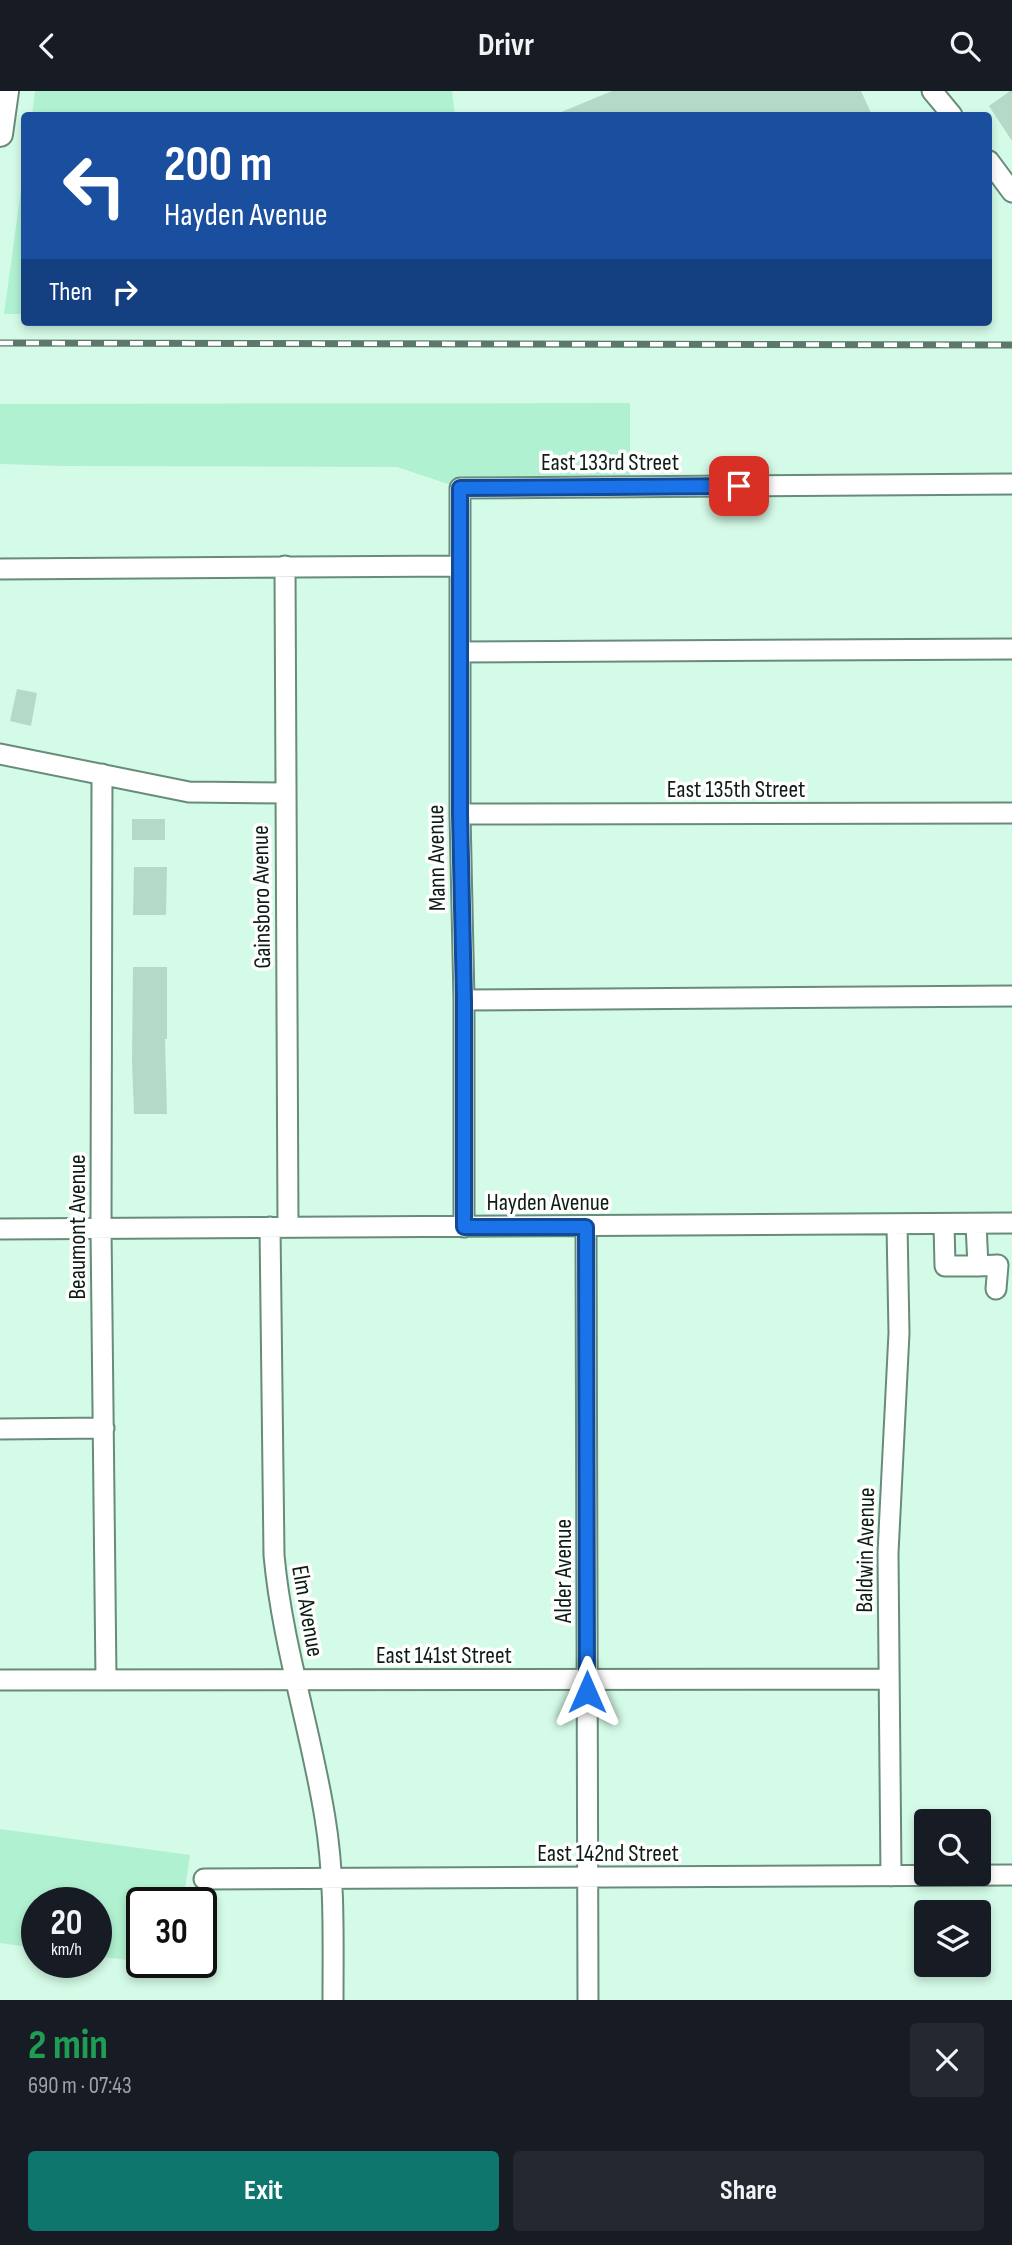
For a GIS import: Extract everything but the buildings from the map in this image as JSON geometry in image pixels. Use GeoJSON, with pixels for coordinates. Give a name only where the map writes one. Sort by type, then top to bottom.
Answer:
{"type":"FeatureCollection","features":[{"type":"Feature","properties":{"kind":"main road"},"geometry":{"type":"LineString","coordinates":[[0,134],[6,91]]}},
{"type":"Feature","properties":{"kind":"street"},"geometry":{"type":"LineString","coordinates":[[932,91],[950,112]]}},
{"type":"Feature","properties":{"kind":"street"},"geometry":{"type":"LineString","coordinates":[[992,164],[1010,181]]}},
{"type":"Feature","properties":{"kind":"street","name":"East 133rd Street"},"geometry":{"type":"LineString","coordinates":[[460,488],[1012,484]]}},
{"type":"Feature","properties":{"kind":"street","name":"Mann Avenue"},"geometry":{"type":"LineString","coordinates":[[460,488],[464,1227]]}},
{"type":"Feature","properties":{"kind":"street","name":"Gainsboro Avenue"},"geometry":{"type":"LineString","coordinates":[[279,1227],[285,566]]}},
{"type":"Feature","properties":{"kind":"street"},"geometry":{"type":"LineString","coordinates":[[0,569],[460,566]]}},
{"type":"Feature","properties":{"kind":"street"},"geometry":{"type":"LineString","coordinates":[[460,652],[1012,649]]}},
{"type":"Feature","properties":{"kind":"street"},"geometry":{"type":"LineString","coordinates":[[0,754],[189,792],[285,793]]}},
{"type":"Feature","properties":{"kind":"street","name":"Beaumont Avenue"},"geometry":{"type":"LineString","coordinates":[[102,774],[101,1228],[106,1680]]}},
{"type":"Feature","properties":{"kind":"street","name":"East 135th Street"},"geometry":{"type":"LineString","coordinates":[[460,814],[1012,813]]}},
{"type":"Feature","properties":{"kind":"street"},"geometry":{"type":"LineString","coordinates":[[464,1000],[1012,996]]}},
{"type":"Feature","properties":{"kind":"street","name":"Hayden Avenue"},"geometry":{"type":"LineString","coordinates":[[0,1229],[1012,1223]]}},
{"type":"Feature","properties":{"kind":"street"},"geometry":{"type":"LineString","coordinates":[[944,1224],[945,1266],[998,1265],[996,1289]]}},
{"type":"Feature","properties":{"kind":"street"},"geometry":{"type":"LineString","coordinates":[[976,1224],[978,1266]]}},
{"type":"Feature","properties":{"kind":"street","name":"Baldwin Avenue"},"geometry":{"type":"LineString","coordinates":[[891,1876],[888,1553],[899,1333],[897,1225]]}},
{"type":"Feature","properties":{"kind":"street","name":"Elm Avenue"},"geometry":{"type":"LineString","coordinates":[[279,1227],[274,1555],[278,1594],[325,1817],[332,1879],[333,2000]]}},
{"type":"Feature","properties":{"kind":"street","name":"Alder Avenue"},"geometry":{"type":"LineString","coordinates":[[586,1227],[588,2000]]}},
{"type":"Feature","properties":{"kind":"street"},"geometry":{"type":"LineString","coordinates":[[0,1429],[104,1428]]}},
{"type":"Feature","properties":{"kind":"street","name":"East 141st Street"},"geometry":{"type":"LineString","coordinates":[[0,1680],[888,1679]]}},
{"type":"Feature","properties":{"kind":"street","name":"East 142nd Street"},"geometry":{"type":"LineString","coordinates":[[204,1879],[1012,1875]]}},
{"type":"Feature","properties":{"kind":"green space"},"geometry":{"type":"Polygon","coordinates":[[[35,91],[452,91],[455,112],[32,112],[35,91]]]}},
{"type":"Feature","properties":{"kind":"green space"},"geometry":{"type":"Polygon","coordinates":[[[21,190],[21,314],[4,314],[21,190]]]}},
{"type":"Feature","properties":{"kind":"green space"},"geometry":{"type":"Polygon","coordinates":[[[630,403],[630,487],[460,488],[397,467],[0,464],[0,404],[630,403]]]}},
{"type":"Feature","properties":{"kind":"green space"},"geometry":{"type":"Polygon","coordinates":[[[0,1829],[190,1855],[185,1887],[126,1887],[126,1960],[112,1958],[112,1887],[21,1887],[21,1946],[0,1943],[0,1829]]]}},
{"type":"Feature","properties":{"kind":"railway"},"geometry":{"type":"LineString","coordinates":[[0,343],[1012,345]]}},
{"type":"Feature","properties":{"kind":"route"},"geometry":{"type":"LineString","coordinates":[[587,1692],[586,1227],[464,1227],[460,488],[739,486]]}}]}
